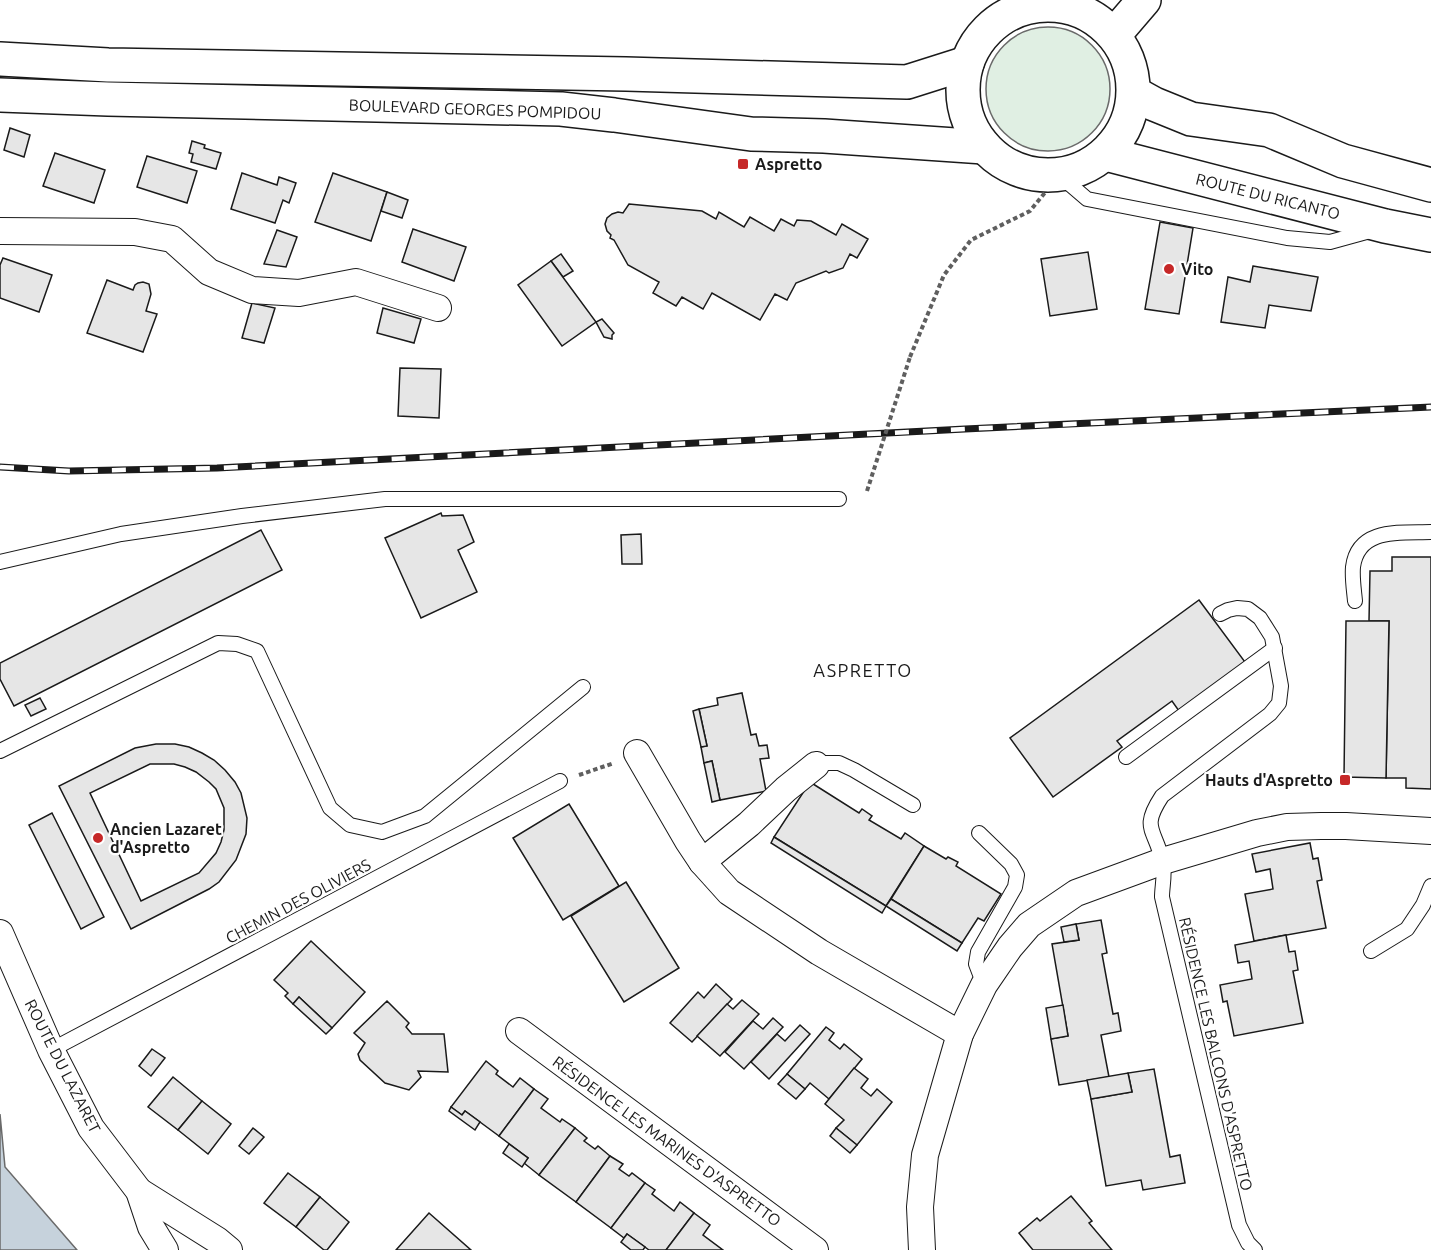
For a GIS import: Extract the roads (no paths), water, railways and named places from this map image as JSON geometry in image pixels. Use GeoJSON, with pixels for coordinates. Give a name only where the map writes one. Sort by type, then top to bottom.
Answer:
{"type":"FeatureCollection","features":[{"type":"Feature","properties":{"kind":"main road"},"geometry":{"type":"LineString","coordinates":[[1114,35],[1144,0]]}},
{"type":"Feature","properties":{"kind":"main road"},"geometry":{"type":"LineString","coordinates":[[1065,3],[1099,21],[1114,35],[1130,63],[1134,93],[1126,126],[1106,154],[1084,168],[1059,175],[1018,171],[984,147],[968,122],[963,93],[967,63],[977,42],[993,25],[1013,12],[1036,6],[1065,3]]}},
{"type":"Feature","properties":{"kind":"main road"},"geometry":{"type":"LineString","coordinates":[[0,59],[108,65],[908,82],[967,63]]}},
{"type":"Feature","properties":{"kind":"main road"},"geometry":{"type":"LineString","coordinates":[[1134,93],[1191,119],[1269,130],[1343,162],[1431,185]]}},
{"type":"Feature","properties":{"kind":"main road","name":"BOULEVARD GEORGES POMPIDOU"},"geometry":{"type":"LineString","coordinates":[[0,95],[561,109],[752,134],[824,136],[984,147]]}},
{"type":"Feature","properties":{"kind":"main road","name":"ROUTE DU RICANTO"},"geometry":{"type":"LineString","coordinates":[[1106,154],[1385,226],[1431,235]]}},
{"type":"Feature","properties":{"kind":"street"},"geometry":{"type":"LineString","coordinates":[[0,231],[135,232],[172,239],[209,272],[252,290],[299,293],[356,282],[438,308]]}},
{"type":"Feature","properties":{"kind":"street"},"geometry":{"type":"LineString","coordinates":[[637,753],[688,841],[702,862],[729,892],[819,952],[960,1034]]}},
{"type":"Feature","properties":{"kind":"street"},"geometry":{"type":"LineString","coordinates":[[702,862],[816,765]]}},
{"type":"Feature","properties":{"kind":"street"},"geometry":{"type":"LineString","coordinates":[[922,1250],[920,1207],[925,1155],[960,1034],[984,985],[1010,947],[1029,925],[1076,892],[1163,861],[1257,833],[1287,827],[1346,826],[1431,831]]}},
{"type":"Feature","properties":{"kind":"street","name":"ROUTE DU LAZARET"},"geometry":{"type":"LineString","coordinates":[[0,933],[51,1050],[92,1128],[139,1191],[151,1227],[165,1250]]}},
{"type":"Feature","properties":{"kind":"street","name":"RÉSIDENCE LES MARINES D'ASPRETTO"},"geometry":{"type":"LineString","coordinates":[[519,1031],[815,1250]]}},
{"type":"Feature","properties":{"kind":"street","name":"ROUTE DU LAZARET"},"geometry":{"type":"LineString","coordinates":[[139,1191],[229,1250]]}},
{"type":"Feature","properties":{"kind":"lane"},"geometry":{"type":"LineString","coordinates":[[1059,175],[1087,200],[1287,238],[1330,242],[1385,226]]}},
{"type":"Feature","properties":{"kind":"lane"},"geometry":{"type":"LineString","coordinates":[[0,562],[121,534],[242,516],[385,499],[839,499]]}},
{"type":"Feature","properties":{"kind":"lane"},"geometry":{"type":"LineString","coordinates":[[1355,601],[1353,567],[1358,550],[1368,540],[1381,535],[1431,532]]}},
{"type":"Feature","properties":{"kind":"lane"},"geometry":{"type":"LineString","coordinates":[[1163,861],[1150,821],[1152,810],[1162,796],[1270,714],[1279,703],[1281,686],[1275,648],[1272,637],[1260,618],[1248,609],[1238,608],[1220,614]]}},
{"type":"Feature","properties":{"kind":"lane"},"geometry":{"type":"LineString","coordinates":[[0,751],[218,643],[237,644],[257,651],[330,808],[350,825],[382,832],[425,816],[583,687]]}},
{"type":"Feature","properties":{"kind":"lane"},"geometry":{"type":"LineString","coordinates":[[1126,757],[1275,648]]}},
{"type":"Feature","properties":{"kind":"lane"},"geometry":{"type":"LineString","coordinates":[[816,765],[839,763],[913,805]]}},
{"type":"Feature","properties":{"kind":"lane","name":"CHEMIN DES OLIVIERS"},"geometry":{"type":"LineString","coordinates":[[51,1050],[560,781]]}},
{"type":"Feature","properties":{"kind":"lane"},"geometry":{"type":"LineString","coordinates":[[979,832],[1011,864],[1017,875],[1015,887],[978,952],[976,964],[984,985]]}},
{"type":"Feature","properties":{"kind":"lane","name":"RÉSIDENCE LES BALCONS D'ASPRETTO"},"geometry":{"type":"LineString","coordinates":[[1163,861],[1162,897],[1239,1225],[1248,1243],[1256,1250]]}},
{"type":"Feature","properties":{"kind":"lane"},"geometry":{"type":"LineString","coordinates":[[1371,951],[1407,928],[1423,905],[1431,886]]}},
{"type":"Feature","properties":{"kind":"railway"},"geometry":{"type":"LineString","coordinates":[[0,467],[69,471],[217,468],[1431,407]]}},
{"type":"Feature","properties":{"kind":"place","name":"Aspretto"},"geometry":{"type":"Point","coordinates":[743,164]}},
{"type":"Feature","properties":{"kind":"place","name":"Vito"},"geometry":{"type":"Point","coordinates":[1169,269]}},
{"type":"Feature","properties":{"kind":"place","name":"Hauts d'Aspretto"},"geometry":{"type":"Point","coordinates":[1345,780]}},
{"type":"Feature","properties":{"kind":"place","name":"Ancien Lazaret d'Aspretto"},"geometry":{"type":"Point","coordinates":[98,838]}},
{"type":"Feature","properties":{"kind":"district","name":"ASPRETTO"},"geometry":{"type":"Point","coordinates":[863,670]}}]}
